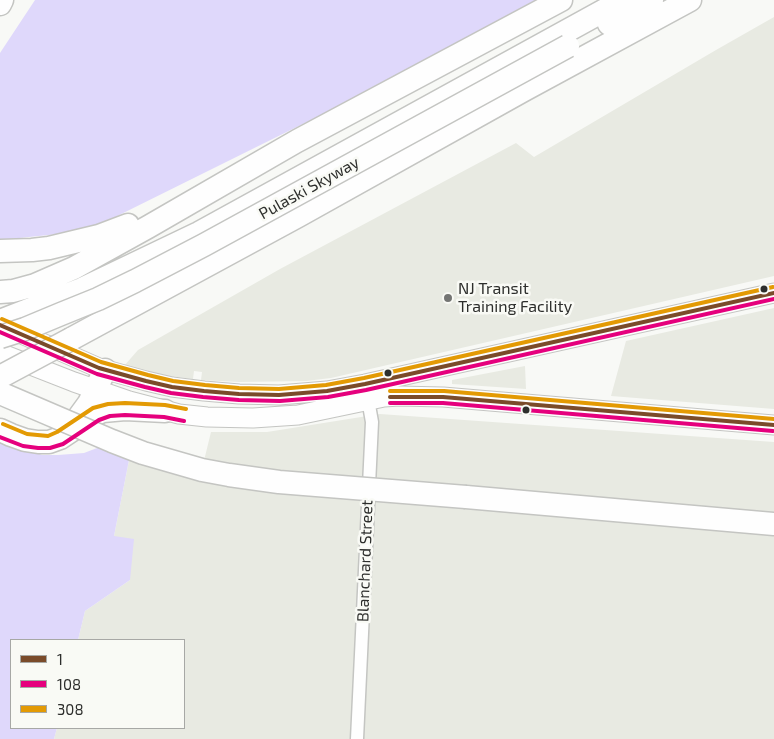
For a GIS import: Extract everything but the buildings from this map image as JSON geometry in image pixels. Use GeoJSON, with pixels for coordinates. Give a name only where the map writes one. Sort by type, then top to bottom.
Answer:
{"type":"FeatureCollection","features":[{"type":"Feature","properties":{"kind":"highway"},"geometry":{"type":"LineString","coordinates":[[0,4],[2,0]]}},
{"type":"Feature","properties":{"kind":"highway"},"geometry":{"type":"LineString","coordinates":[[0,292],[34,285],[74,268],[296,141],[561,0]]}},
{"type":"Feature","properties":{"kind":"highway"},"geometry":{"type":"LineString","coordinates":[[555,40],[603,0]]}},
{"type":"Feature","properties":{"kind":"highway"},"geometry":{"type":"LineString","coordinates":[[555,40],[622,0]]}},
{"type":"Feature","properties":{"kind":"highway"},"geometry":{"type":"LineString","coordinates":[[610,23],[652,0]]}},
{"type":"Feature","properties":{"kind":"highway"},"geometry":{"type":"LineString","coordinates":[[610,23],[658,0]]}},
{"type":"Feature","properties":{"kind":"highway"},"geometry":{"type":"LineString","coordinates":[[0,377],[16,370],[690,0]]}},
{"type":"Feature","properties":{"kind":"highway","name":"Pulaski Skyway"},"geometry":{"type":"LineString","coordinates":[[0,323],[82,289],[200,233],[555,40],[610,23]]}},
{"type":"Feature","properties":{"kind":"highway","name":"Pulaski Skyway"},"geometry":{"type":"LineString","coordinates":[[0,337],[25,329],[98,299],[212,240],[555,40]]}},
{"type":"Feature","properties":{"kind":"highway"},"geometry":{"type":"LineString","coordinates":[[0,251],[49,248],[84,240],[114,230],[143,219],[270,152],[296,141]]}},
{"type":"Feature","properties":{"kind":"highway"},"geometry":{"type":"LineString","coordinates":[[64,435],[80,415],[101,380]]}},
{"type":"Feature","properties":{"kind":"highway"},"geometry":{"type":"LineString","coordinates":[[0,394],[128,447],[174,463],[256,480],[774,524]]}},
{"type":"Feature","properties":{"kind":"highway"},"geometry":{"type":"LineString","coordinates":[[0,430],[18,438],[49,442],[103,411],[125,409],[165,410]]}},
{"type":"Feature","properties":{"kind":"main road"},"geometry":{"type":"LineString","coordinates":[[0,323],[101,380],[165,410],[207,417],[268,418],[298,415],[367,392],[774,293]]}},
{"type":"Feature","properties":{"kind":"main road"},"geometry":{"type":"LineString","coordinates":[[0,353],[30,366],[101,380],[239,394],[265,396],[327,391],[367,392],[384,397],[443,397],[774,425]]}},
{"type":"Feature","properties":{"kind":"street","name":"Blanchard Street"},"geometry":{"type":"LineString","coordinates":[[357,739],[372,422],[367,392]]}},
{"type":"Feature","properties":{"kind":"shaded area"},"geometry":{"type":"Polygon","coordinates":[[[35,0],[542,0],[331,110],[87,231],[0,240],[0,53],[35,0]]]}},
{"type":"Feature","properties":{"kind":"shaded area"},"geometry":{"type":"Polygon","coordinates":[[[774,17],[774,276],[331,378],[306,381],[239,382],[201,380],[202,372],[194,371],[193,379],[124,366],[138,350],[280,269],[516,143],[534,157],[774,17]]]}},
{"type":"Feature","properties":{"kind":"shaded area"},"geometry":{"type":"Polygon","coordinates":[[[774,308],[774,409],[611,396],[626,341],[774,308]]]}},
{"type":"Feature","properties":{"kind":"shaded area"},"geometry":{"type":"Polygon","coordinates":[[[525,366],[526,389],[452,384],[452,380],[525,366]]]}},
{"type":"Feature","properties":{"kind":"shaded area"},"geometry":{"type":"Polygon","coordinates":[[[380,414],[774,442],[774,739],[54,739],[57,729],[185,729],[185,639],[78,639],[85,611],[130,580],[114,536],[130,455],[200,477],[211,432],[267,432],[380,414]]]}},
{"type":"Feature","properties":{"kind":"shaded area"},"geometry":{"type":"Polygon","coordinates":[[[0,437],[42,455],[84,453],[105,445],[130,455],[114,536],[134,539],[130,580],[85,611],[78,639],[10,639],[10,729],[57,729],[54,739],[0,739],[0,437]]]}},
{"type":"Feature","properties":{"kind":"transit line","name":"308"},"geometry":{"type":"LineString","coordinates":[[2,319],[101,362],[148,375],[173,381],[205,385],[279,389],[326,385],[364,378],[773,287]]}},
{"type":"Feature","properties":{"kind":"transit line","name":"1"},"geometry":{"type":"LineString","coordinates":[[0,325],[99,368],[146,381],[204,391],[279,395],[327,391],[365,384],[774,293]]}},
{"type":"Feature","properties":{"kind":"transit line","name":"108"},"geometry":{"type":"LineString","coordinates":[[0,332],[97,374],[145,387],[203,397],[280,401],[328,397],[366,390],[774,299]]}},
{"type":"Feature","properties":{"kind":"transit line","name":"308"},"geometry":{"type":"LineString","coordinates":[[390,391],[444,391],[774,419]]}},
{"type":"Feature","properties":{"kind":"transit line","name":"1"},"geometry":{"type":"LineString","coordinates":[[390,397],[443,397],[774,425]]}},
{"type":"Feature","properties":{"kind":"transit line","name":"108"},"geometry":{"type":"LineString","coordinates":[[390,403],[443,403],[773,431]]}},
{"type":"Feature","properties":{"kind":"transit line","name":"308"},"geometry":{"type":"LineString","coordinates":[[3,424],[27,434],[48,436],[93,408],[108,404],[165,405],[186,409]]}},
{"type":"Feature","properties":{"kind":"transit line","name":"108"},"geometry":{"type":"LineString","coordinates":[[0,437],[23,446],[50,448],[63,444],[99,420],[110,416],[164,417],[184,421]]}},
{"type":"Feature","properties":{"kind":"place","name":"NJ Transit Training Facility"},"geometry":{"type":"Point","coordinates":[448,298]}}]}
